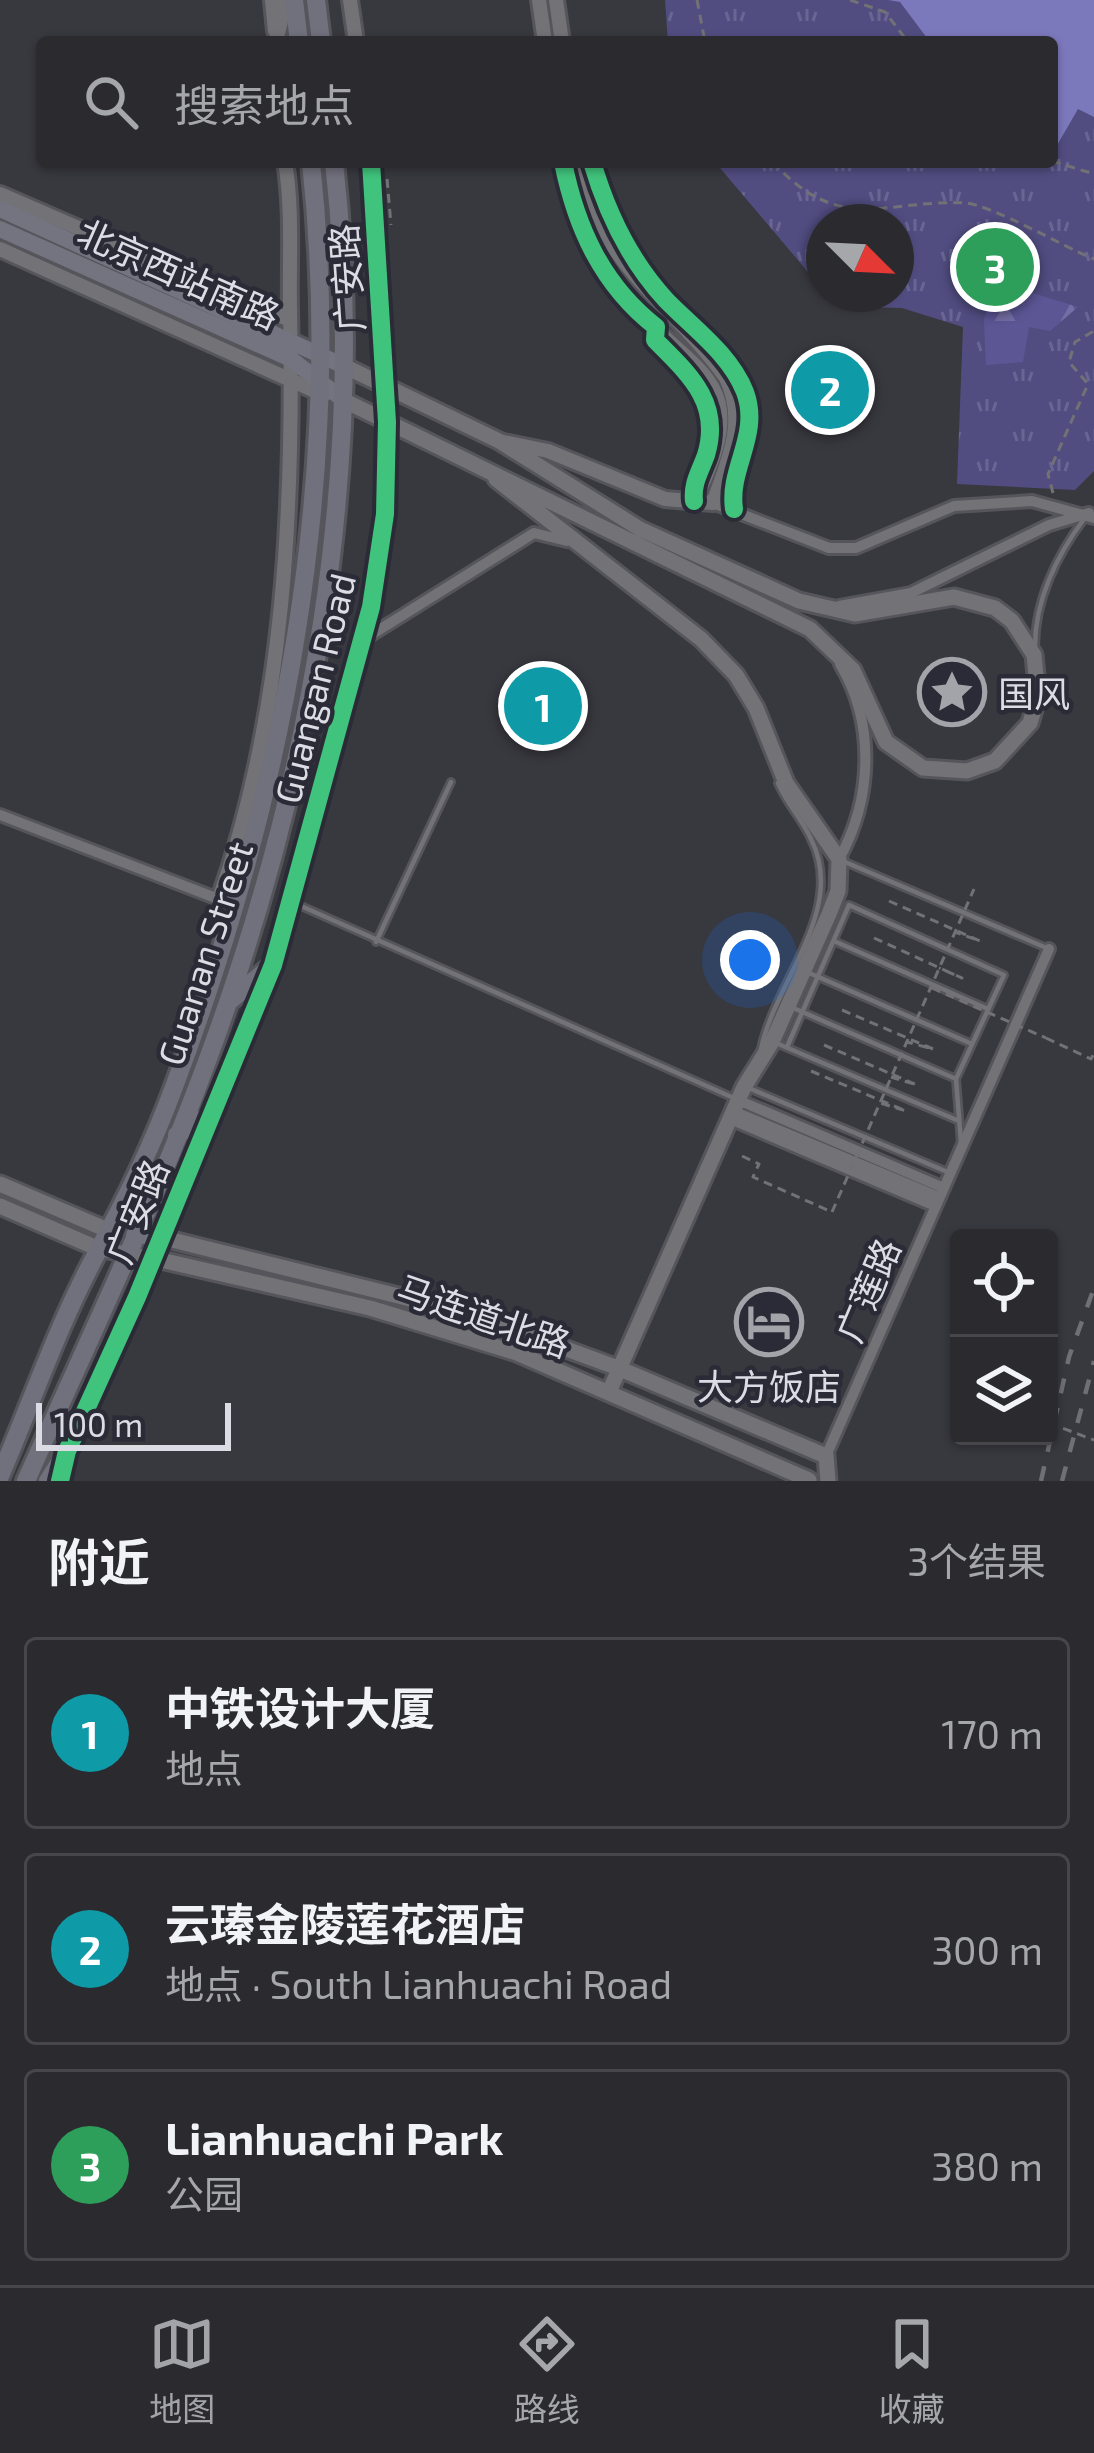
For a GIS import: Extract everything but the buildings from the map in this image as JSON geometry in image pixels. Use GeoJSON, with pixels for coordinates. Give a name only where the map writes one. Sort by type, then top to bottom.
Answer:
{"type":"FeatureCollection","features":[{"type":"Feature","properties":{"kind":"highway"},"geometry":{"type":"LineString","coordinates":[[290,0],[297,36]]}},
{"type":"Feature","properties":{"kind":"highway"},"geometry":{"type":"LineString","coordinates":[[316,0],[320,36]]}},
{"type":"Feature","properties":{"kind":"highway","name":"Guanan Street"},"geometry":{"type":"LineString","coordinates":[[0,1476],[174,1089],[286,704],[305,573],[317,386],[311,168]]}},
{"type":"Feature","properties":{"kind":"highway","name":"Guanan Street"},"geometry":{"type":"LineString","coordinates":[[26,1481],[177,1135],[228,1002],[259,904],[306,710],[326,587],[345,401],[334,168]]}},
{"type":"Feature","properties":{"kind":"highway"},"geometry":{"type":"LineString","coordinates":[[228,1002],[273,965]]}},
{"type":"Feature","properties":{"kind":"highway"},"geometry":{"type":"LineString","coordinates":[[177,1135],[211,1114]]}},
{"type":"Feature","properties":{"kind":"highway"},"geometry":{"type":"LineString","coordinates":[[48,1481],[67,1451]]}},
{"type":"Feature","properties":{"kind":"main road"},"geometry":{"type":"LineString","coordinates":[[0,209],[290,330],[385,389],[499,441],[640,529],[824,610],[882,613],[954,597],[974,600],[1012,621],[1036,664],[1038,696],[1016,744],[981,766],[943,772],[901,756],[886,742],[853,670],[830,646],[785,614],[592,525],[475,462]]}},
{"type":"Feature","properties":{"kind":"main road","name":"北京西站南路"},"geometry":{"type":"LineString","coordinates":[[0,229],[291,359],[317,386],[475,462]]}},
{"type":"Feature","properties":{"kind":"main road"},"geometry":{"type":"LineString","coordinates":[[475,462],[569,542],[701,640],[736,675],[756,708],[772,754],[839,860],[838,891],[811,973],[780,1045],[759,1061],[736,1104],[609,1391]]}},
{"type":"Feature","properties":{"kind":"main road"},"geometry":{"type":"LineString","coordinates":[[0,1184],[112,1232]]}},
{"type":"Feature","properties":{"kind":"main road"},"geometry":{"type":"LineString","coordinates":[[0,1206],[99,1249]]}},
{"type":"Feature","properties":{"kind":"main road"},"geometry":{"type":"LineString","coordinates":[[130,1244],[160,1237],[410,1296],[618,1368],[826,1456]]}},
{"type":"Feature","properties":{"kind":"main road","name":"马连道北路"},"geometry":{"type":"LineString","coordinates":[[152,1258],[370,1308],[517,1354],[808,1481]]}},
{"type":"Feature","properties":{"kind":"main road"},"geometry":{"type":"LineString","coordinates":[[808,1481],[826,1456]]}},
{"type":"Feature","properties":{"kind":"main road"},"geometry":{"type":"LineString","coordinates":[[826,1456],[828,1481]]}},
{"type":"Feature","properties":{"kind":"street"},"geometry":{"type":"LineString","coordinates":[[272,0],[275,36]]}},
{"type":"Feature","properties":{"kind":"street"},"geometry":{"type":"LineString","coordinates":[[278,36],[290,0]]}},
{"type":"Feature","properties":{"kind":"street"},"geometry":{"type":"LineString","coordinates":[[350,0],[355,36]]}},
{"type":"Feature","properties":{"kind":"street"},"geometry":{"type":"LineString","coordinates":[[539,0],[544,36]]}},
{"type":"Feature","properties":{"kind":"street"},"geometry":{"type":"LineString","coordinates":[[556,0],[561,36]]}},
{"type":"Feature","properties":{"kind":"street","name":"广安路"},"geometry":{"type":"LineString","coordinates":[[227,903],[278,642],[291,379],[285,168]]}},
{"type":"Feature","properties":{"kind":"street","name":"广安路"},"geometry":{"type":"LineString","coordinates":[[370,168],[387,422]]}},
{"type":"Feature","properties":{"kind":"street"},"geometry":{"type":"LineString","coordinates":[[565,168],[581,230],[602,268],[623,296],[703,370],[717,395],[720,435],[694,501]]}},
{"type":"Feature","properties":{"kind":"street"},"geometry":{"type":"LineString","coordinates":[[582,168],[598,224],[617,258],[714,361],[735,395],[736,433],[713,503]]}},
{"type":"Feature","properties":{"kind":"street"},"geometry":{"type":"LineString","coordinates":[[0,194],[290,330]]}},
{"type":"Feature","properties":{"kind":"street"},"geometry":{"type":"LineString","coordinates":[[0,250],[291,379],[317,386]]}},
{"type":"Feature","properties":{"kind":"street","name":"Guangan Road"},"geometry":{"type":"LineString","coordinates":[[273,965],[363,640],[382,547],[387,422]]}},
{"type":"Feature","properties":{"kind":"street"},"geometry":{"type":"LineString","coordinates":[[499,441],[548,451],[665,500],[713,503],[804,540],[856,548],[954,506],[1056,503],[1092,514]]}},
{"type":"Feature","properties":{"kind":"street"},"geometry":{"type":"LineString","coordinates":[[824,610],[911,593],[1049,525],[1092,514]]}},
{"type":"Feature","properties":{"kind":"street"},"geometry":{"type":"LineString","coordinates":[[363,640],[534,533],[569,542]]}},
{"type":"Feature","properties":{"kind":"street"},"geometry":{"type":"LineString","coordinates":[[830,646],[848,676],[864,726],[865,783],[858,821],[839,860]]}},
{"type":"Feature","properties":{"kind":"street"},"geometry":{"type":"LineString","coordinates":[[0,815],[227,903]]}},
{"type":"Feature","properties":{"kind":"street","name":"广莲路"},"geometry":{"type":"LineString","coordinates":[[826,1456],[1049,949]]}},
{"type":"Feature","properties":{"kind":"street","name":"广安路"},"geometry":{"type":"LineString","coordinates":[[60,1481],[67,1451],[273,965]]}},
{"type":"Feature","properties":{"kind":"street"},"geometry":{"type":"LineString","coordinates":[[736,1104],[940,1197]]}},
{"type":"Feature","properties":{"kind":"street"},"geometry":{"type":"LineString","coordinates":[[736,1104],[940,1197]]}},
{"type":"Feature","properties":{"kind":"street"},"geometry":{"type":"LineString","coordinates":[[112,1232],[130,1244]]}},
{"type":"Feature","properties":{"kind":"street"},"geometry":{"type":"LineString","coordinates":[[99,1249],[130,1244]]}},
{"type":"Feature","properties":{"kind":"street","name":"马连道北路"},"geometry":{"type":"LineString","coordinates":[[130,1244],[152,1258]]}},
{"type":"Feature","properties":{"kind":"lane"},"geometry":{"type":"LineString","coordinates":[[1036,664],[1037,614],[1048,582],[1092,514]]}},
{"type":"Feature","properties":{"kind":"lane"},"geometry":{"type":"LineString","coordinates":[[759,1061],[762,1041],[819,908],[821,874],[812,840],[786,803],[772,754]]}},
{"type":"Feature","properties":{"kind":"lane"},"geometry":{"type":"LineString","coordinates":[[376,942],[451,782]]}},
{"type":"Feature","properties":{"kind":"lane"},"geometry":{"type":"LineString","coordinates":[[839,860],[1049,949]]}},
{"type":"Feature","properties":{"kind":"lane"},"geometry":{"type":"LineString","coordinates":[[292,902],[736,1104],[950,1173]]}},
{"type":"Feature","properties":{"kind":"lane"},"geometry":{"type":"LineString","coordinates":[[962,1146],[956,1078],[972,1044],[988,1009],[1004,975],[849,905],[834,940],[811,973],[972,1044]]}},
{"type":"Feature","properties":{"kind":"lane"},"geometry":{"type":"LineString","coordinates":[[834,940],[988,1009]]}},
{"type":"Feature","properties":{"kind":"lane"},"geometry":{"type":"LineString","coordinates":[[795,1009],[956,1078]]}},
{"type":"Feature","properties":{"kind":"lane"},"geometry":{"type":"LineString","coordinates":[[780,1045],[958,1121]]}},
{"type":"Feature","properties":{"kind":"path"},"geometry":{"type":"LineString","coordinates":[[697,0],[704,36]]}},
{"type":"Feature","properties":{"kind":"path"},"geometry":{"type":"LineString","coordinates":[[850,0],[885,13],[903,36]]}},
{"type":"Feature","properties":{"kind":"path"},"geometry":{"type":"LineString","coordinates":[[1058,162],[1094,174]]}},
{"type":"Feature","properties":{"kind":"path"},"geometry":{"type":"LineString","coordinates":[[386,168],[391,225]]}},
{"type":"Feature","properties":{"kind":"path"},"geometry":{"type":"LineString","coordinates":[[778,168],[794,185],[861,212],[969,203],[1094,260]]}},
{"type":"Feature","properties":{"kind":"path"},"geometry":{"type":"LineString","coordinates":[[1056,503],[1048,474],[1091,385],[1069,362],[1075,342],[1094,332]]}},
{"type":"Feature","properties":{"kind":"path"},"geometry":{"type":"LineString","coordinates":[[742,1156],[759,1165],[753,1177],[832,1212],[974,889]]}},
{"type":"Feature","properties":{"kind":"path"},"geometry":{"type":"LineString","coordinates":[[889,901],[980,941],[955,932]]}},
{"type":"Feature","properties":{"kind":"path"},"geometry":{"type":"LineString","coordinates":[[874,938],[963,976],[939,968]]}},
{"type":"Feature","properties":{"kind":"path"},"geometry":{"type":"LineString","coordinates":[[931,988],[1091,1059],[1094,1053]]}},
{"type":"Feature","properties":{"kind":"path"},"geometry":{"type":"LineString","coordinates":[[842,1010],[933,1049],[907,1042]]}},
{"type":"Feature","properties":{"kind":"path"},"geometry":{"type":"LineString","coordinates":[[824,1046],[917,1085],[891,1077]]}},
{"type":"Feature","properties":{"kind":"path"},"geometry":{"type":"LineString","coordinates":[[811,1071],[906,1111],[880,1103]]}},
{"type":"Feature","properties":{"kind":"path"},"geometry":{"type":"LineString","coordinates":[[1058,1426],[1094,1440]]}},
{"type":"Feature","properties":{"kind":"green space"},"geometry":{"type":"Polygon","coordinates":[[[665,0],[1094,0],[1094,471],[1075,490],[957,484],[963,327],[914,312],[914,204],[806,204],[806,270],[720,168],[1058,168],[1058,36],[668,36],[665,0]]]}},
{"type":"Feature","properties":{"kind":"green space"},"geometry":{"type":"Polygon","coordinates":[[[987,233],[1041,256],[1026,289],[973,265],[987,233]]]}},
{"type":"Feature","properties":{"kind":"green space"},"geometry":{"type":"Polygon","coordinates":[[[997,282],[1078,307],[1050,331],[1029,327],[1023,362],[986,365],[984,319],[997,282]]]}},
{"type":"Feature","properties":{"kind":"shaded area"},"geometry":{"type":"Polygon","coordinates":[[[888,0],[1094,0],[1094,117],[1078,109],[1058,144],[1058,36],[926,36],[900,2],[888,0]]]}},
{"type":"Feature","properties":{"kind":"railway"},"geometry":{"type":"LineString","coordinates":[[1041,1481],[1069,1357],[1094,1288]]}},
{"type":"Feature","properties":{"kind":"railway"},"geometry":{"type":"LineString","coordinates":[[1062,1481],[1094,1361]]}},
{"type":"Feature","properties":{"kind":"cycle path"},"geometry":{"type":"LineString","coordinates":[[60,1481],[67,1451],[137,1297],[273,965],[371,607],[385,514],[387,422],[371,168]]}},
{"type":"Feature","properties":{"kind":"cycle path"},"geometry":{"type":"LineString","coordinates":[[565,168],[594,253],[621,293],[656,327],[655,340],[690,378],[706,405],[710,437],[694,501]]}},
{"type":"Feature","properties":{"kind":"cycle path"},"geometry":{"type":"LineString","coordinates":[[594,168],[613,218],[641,269],[721,354],[745,392],[749,423],[735,479],[734,509]]}},
{"type":"Feature","properties":{"kind":"place","name":"Lianhuachi Park"},"geometry":{"type":"Point","coordinates":[995,267]}},
{"type":"Feature","properties":{"kind":"place","name":"云瑧金陵莲花酒店"},"geometry":{"type":"Point","coordinates":[830,390]}},
{"type":"Feature","properties":{"kind":"place","name":"国风"},"geometry":{"type":"Point","coordinates":[952,692]}},
{"type":"Feature","properties":{"kind":"place","name":"中铁设计大厦"},"geometry":{"type":"Point","coordinates":[543,706]}},
{"type":"Feature","properties":{"kind":"place","name":"大方饭店"},"geometry":{"type":"Point","coordinates":[769,1322]}}]}
